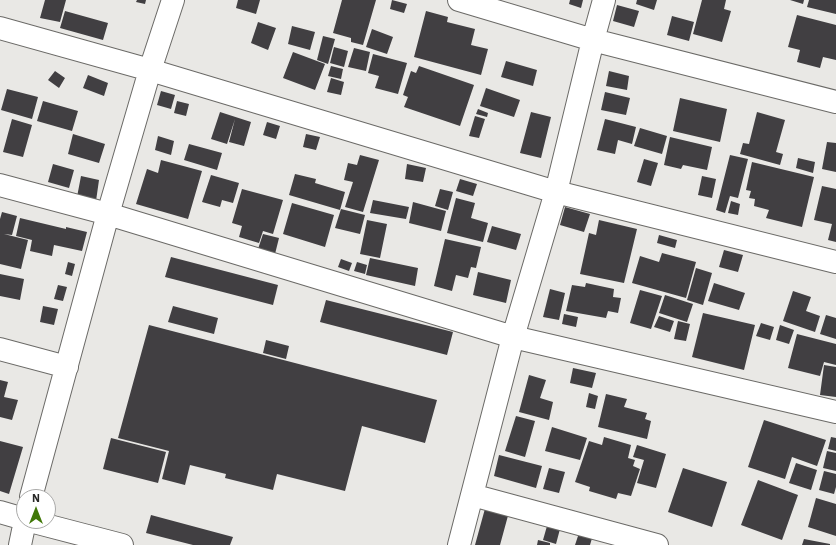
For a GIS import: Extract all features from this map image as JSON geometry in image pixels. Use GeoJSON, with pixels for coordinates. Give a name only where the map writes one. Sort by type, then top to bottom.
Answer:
{"type":"FeatureCollection","features":[{"type":"Feature","properties":{"kind":"street"},"geometry":{"type":"LineString","coordinates":[[33,489],[108,214],[150,70],[173,0]]}},
{"type":"Feature","properties":{"kind":"street"},"geometry":{"type":"LineString","coordinates":[[459,0],[593,40],[836,102]]}},
{"type":"Feature","properties":{"kind":"street"},"geometry":{"type":"LineString","coordinates":[[459,545],[512,337],[556,192],[604,0]]}},
{"type":"Feature","properties":{"kind":"street"},"geometry":{"type":"LineString","coordinates":[[0,28],[150,70],[556,192],[836,262]]}},
{"type":"Feature","properties":{"kind":"street"},"geometry":{"type":"LineString","coordinates":[[0,185],[108,214],[512,337],[836,412]]}},
{"type":"Feature","properties":{"kind":"street"},"geometry":{"type":"LineString","coordinates":[[0,349],[67,367]]}},
{"type":"Feature","properties":{"kind":"street"},"geometry":{"type":"LineString","coordinates":[[472,495],[657,545]]}},
{"type":"Feature","properties":{"kind":"street"},"geometry":{"type":"LineString","coordinates":[[0,512],[16,517]]}},
{"type":"Feature","properties":{"kind":"street"},"geometry":{"type":"LineString","coordinates":[[56,528],[122,545]]}},
{"type":"Feature","properties":{"kind":"street"},"geometry":{"type":"LineString","coordinates":[[20,545],[23,529]]}},
{"type":"Feature","properties":{"kind":"building"},"geometry":{"type":"Polygon","coordinates":[[[45,0],[66,0],[60,22],[40,18],[45,0]]]}},
{"type":"Feature","properties":{"kind":"building"},"geometry":{"type":"Polygon","coordinates":[[[137,0],[146,0],[145,4],[136,2],[137,0]]]}},
{"type":"Feature","properties":{"kind":"building"},"geometry":{"type":"Polygon","coordinates":[[[238,0],[260,0],[256,14],[236,8],[238,0]]]}},
{"type":"Feature","properties":{"kind":"building"},"geometry":{"type":"Polygon","coordinates":[[[342,0],[376,0],[363,45],[351,42],[351,38],[333,33],[342,0]]]}},
{"type":"Feature","properties":{"kind":"building"},"geometry":{"type":"Polygon","coordinates":[[[392,0],[407,4],[404,13],[390,9],[392,0]]]}},
{"type":"Feature","properties":{"kind":"building"},"geometry":{"type":"Polygon","coordinates":[[[570,0],[583,0],[581,8],[569,4],[570,0]]]}},
{"type":"Feature","properties":{"kind":"building"},"geometry":{"type":"Polygon","coordinates":[[[637,0],[657,0],[654,10],[636,4],[637,0]]]}},
{"type":"Feature","properties":{"kind":"building"},"geometry":{"type":"Polygon","coordinates":[[[702,0],[726,0],[724,9],[731,11],[722,42],[693,34],[702,0]]]}},
{"type":"Feature","properties":{"kind":"building"},"geometry":{"type":"Polygon","coordinates":[[[790,0],[804,0],[803,4],[790,0]]]}},
{"type":"Feature","properties":{"kind":"building"},"geometry":{"type":"Polygon","coordinates":[[[809,0],[836,0],[836,14],[807,7],[809,0]]]}},
{"type":"Feature","properties":{"kind":"building"},"geometry":{"type":"Polygon","coordinates":[[[617,5],[639,11],[634,27],[613,21],[617,5]]]}},
{"type":"Feature","properties":{"kind":"building"},"geometry":{"type":"Polygon","coordinates":[[[65,11],[108,23],[103,40],[60,28],[65,11]]]}},
{"type":"Feature","properties":{"kind":"building"},"geometry":{"type":"Polygon","coordinates":[[[426,11],[448,17],[447,22],[475,29],[471,45],[488,49],[481,75],[414,57],[426,11]]]}},
{"type":"Feature","properties":{"kind":"building"},"geometry":{"type":"Polygon","coordinates":[[[797,15],[836,25],[836,60],[823,57],[820,68],[797,62],[800,50],[788,47],[797,15]]]}},
{"type":"Feature","properties":{"kind":"building"},"geometry":{"type":"Polygon","coordinates":[[[672,16],[694,22],[689,41],[667,35],[672,16]]]}},
{"type":"Feature","properties":{"kind":"building"},"geometry":{"type":"Polygon","coordinates":[[[258,22],[276,28],[268,50],[251,43],[258,22]]]}},
{"type":"Feature","properties":{"kind":"building"},"geometry":{"type":"Polygon","coordinates":[[[292,26],[315,32],[310,50],[288,44],[292,26]]]}},
{"type":"Feature","properties":{"kind":"building"},"geometry":{"type":"Polygon","coordinates":[[[372,29],[393,37],[387,54],[366,47],[372,29]]]}},
{"type":"Feature","properties":{"kind":"building"},"geometry":{"type":"Polygon","coordinates":[[[323,36],[335,39],[328,64],[317,60],[323,36]]]}},
{"type":"Feature","properties":{"kind":"building"},"geometry":{"type":"Polygon","coordinates":[[[334,47],[348,51],[344,67],[330,63],[334,47]]]}},
{"type":"Feature","properties":{"kind":"building"},"geometry":{"type":"Polygon","coordinates":[[[354,48],[370,52],[366,71],[348,67],[354,48]]]}},
{"type":"Feature","properties":{"kind":"building"},"geometry":{"type":"Polygon","coordinates":[[[293,52],[325,64],[315,90],[283,78],[293,52]]]}},
{"type":"Feature","properties":{"kind":"building"},"geometry":{"type":"Polygon","coordinates":[[[373,54],[407,63],[398,94],[375,88],[379,76],[368,73],[373,54]]]}},
{"type":"Feature","properties":{"kind":"building"},"geometry":{"type":"Polygon","coordinates":[[[506,61],[537,70],[533,86],[501,77],[506,61]]]}},
{"type":"Feature","properties":{"kind":"building"},"geometry":{"type":"Polygon","coordinates":[[[331,66],[343,69],[341,79],[328,76],[331,66]]]}},
{"type":"Feature","properties":{"kind":"building"},"geometry":{"type":"Polygon","coordinates":[[[419,66],[474,85],[460,126],[404,107],[408,97],[403,95],[411,71],[416,73],[419,66]]]}},
{"type":"Feature","properties":{"kind":"building"},"geometry":{"type":"Polygon","coordinates":[[[55,71],[65,78],[59,88],[48,80],[55,71]]]}},
{"type":"Feature","properties":{"kind":"building"},"geometry":{"type":"Polygon","coordinates":[[[609,71],[629,76],[627,90],[606,86],[609,71]]]}},
{"type":"Feature","properties":{"kind":"building"},"geometry":{"type":"Polygon","coordinates":[[[88,75],[108,83],[104,96],[83,88],[88,75]]]}},
{"type":"Feature","properties":{"kind":"building"},"geometry":{"type":"Polygon","coordinates":[[[331,78],[344,82],[341,95],[327,92],[331,78]]]}},
{"type":"Feature","properties":{"kind":"building"},"geometry":{"type":"Polygon","coordinates":[[[486,88],[520,100],[514,117],[480,106],[486,88]]]}},
{"type":"Feature","properties":{"kind":"building"},"geometry":{"type":"Polygon","coordinates":[[[7,89],[38,97],[32,119],[1,110],[7,89]]]}},
{"type":"Feature","properties":{"kind":"building"},"geometry":{"type":"Polygon","coordinates":[[[161,91],[175,95],[171,109],[157,105],[161,91]]]}},
{"type":"Feature","properties":{"kind":"building"},"geometry":{"type":"Polygon","coordinates":[[[605,92],[630,98],[626,115],[601,110],[605,92]]]}},
{"type":"Feature","properties":{"kind":"building"},"geometry":{"type":"Polygon","coordinates":[[[680,98],[727,109],[720,142],[673,131],[680,98]]]}},
{"type":"Feature","properties":{"kind":"building"},"geometry":{"type":"Polygon","coordinates":[[[43,101],[78,111],[72,131],[37,121],[43,101]]]}},
{"type":"Feature","properties":{"kind":"building"},"geometry":{"type":"Polygon","coordinates":[[[177,101],[189,104],[186,116],[174,113],[177,101]]]}},
{"type":"Feature","properties":{"kind":"building"},"geometry":{"type":"Polygon","coordinates":[[[478,109],[488,113],[487,117],[476,114],[478,109]]]}},
{"type":"Feature","properties":{"kind":"building"},"geometry":{"type":"Polygon","coordinates":[[[220,112],[251,122],[244,146],[229,142],[235,119],[227,144],[211,139],[220,112]]]}},
{"type":"Feature","properties":{"kind":"building"},"geometry":{"type":"Polygon","coordinates":[[[531,112],[551,117],[541,158],[520,153],[531,112]]]}},
{"type":"Feature","properties":{"kind":"building"},"geometry":{"type":"Polygon","coordinates":[[[757,112],[785,120],[776,152],[783,154],[780,165],[740,154],[743,143],[749,144],[757,112]]]}},
{"type":"Feature","properties":{"kind":"building"},"geometry":{"type":"Polygon","coordinates":[[[475,116],[485,119],[479,138],[469,136],[475,116]]]}},
{"type":"Feature","properties":{"kind":"building"},"geometry":{"type":"Polygon","coordinates":[[[12,119],[32,125],[23,157],[3,152],[12,119]]]}},
{"type":"Feature","properties":{"kind":"building"},"geometry":{"type":"Polygon","coordinates":[[[605,119],[636,127],[632,144],[618,140],[615,154],[597,150],[605,119]]]}},
{"type":"Feature","properties":{"kind":"building"},"geometry":{"type":"Polygon","coordinates":[[[267,122],[280,126],[276,139],[263,135],[267,122]]]}},
{"type":"Feature","properties":{"kind":"building"},"geometry":{"type":"Polygon","coordinates":[[[640,128],[667,136],[662,154],[634,146],[640,128]]]}},
{"type":"Feature","properties":{"kind":"building"},"geometry":{"type":"Polygon","coordinates":[[[73,134],[105,144],[99,163],[68,154],[73,134]]]}},
{"type":"Feature","properties":{"kind":"building"},"geometry":{"type":"Polygon","coordinates":[[[306,134],[320,137],[316,150],[303,147],[306,134]]]}},
{"type":"Feature","properties":{"kind":"building"},"geometry":{"type":"Polygon","coordinates":[[[158,136],[174,141],[171,155],[155,150],[158,136]]]}},
{"type":"Feature","properties":{"kind":"building"},"geometry":{"type":"Polygon","coordinates":[[[670,137],[712,147],[707,170],[683,165],[681,169],[664,165],[670,137]]]}},
{"type":"Feature","properties":{"kind":"building"},"geometry":{"type":"Polygon","coordinates":[[[827,142],[836,143],[836,172],[822,169],[827,142]]]}},
{"type":"Feature","properties":{"kind":"building"},"geometry":{"type":"Polygon","coordinates":[[[189,144],[222,153],[217,170],[184,160],[189,144]]]}},
{"type":"Feature","properties":{"kind":"building"},"geometry":{"type":"Polygon","coordinates":[[[360,155],[379,160],[363,212],[345,207],[353,182],[344,180],[348,163],[357,165],[360,155]]]}},
{"type":"Feature","properties":{"kind":"building"},"geometry":{"type":"Polygon","coordinates":[[[730,155],[748,159],[738,198],[730,196],[725,213],[716,210],[730,155]]]}},
{"type":"Feature","properties":{"kind":"building"},"geometry":{"type":"Polygon","coordinates":[[[798,158],[815,162],[813,173],[796,168],[798,158]]]}},
{"type":"Feature","properties":{"kind":"building"},"geometry":{"type":"Polygon","coordinates":[[[644,159],[658,163],[651,186],[637,182],[644,159]]]}},
{"type":"Feature","properties":{"kind":"building"},"geometry":{"type":"Polygon","coordinates":[[[161,160],[202,171],[188,219],[136,204],[147,169],[158,173],[161,160]]]}},
{"type":"Feature","properties":{"kind":"building"},"geometry":{"type":"Polygon","coordinates":[[[752,162],[814,177],[802,227],[766,218],[769,210],[754,206],[755,199],[749,198],[751,191],[746,190],[752,162]]]}},
{"type":"Feature","properties":{"kind":"building"},"geometry":{"type":"Polygon","coordinates":[[[53,164],[74,170],[69,188],[48,182],[53,164]]]}},
{"type":"Feature","properties":{"kind":"building"},"geometry":{"type":"Polygon","coordinates":[[[407,164],[426,168],[423,182],[405,179],[407,164]]]}},
{"type":"Feature","properties":{"kind":"building"},"geometry":{"type":"Polygon","coordinates":[[[295,174],[316,179],[315,183],[345,192],[340,210],[289,195],[295,174]]]}},
{"type":"Feature","properties":{"kind":"building"},"geometry":{"type":"Polygon","coordinates":[[[211,175],[239,183],[233,203],[222,200],[220,207],[202,202],[211,175]]]}},
{"type":"Feature","properties":{"kind":"building"},"geometry":{"type":"Polygon","coordinates":[[[81,176],[99,180],[96,201],[77,197],[81,176]]]}},
{"type":"Feature","properties":{"kind":"building"},"geometry":{"type":"Polygon","coordinates":[[[702,176],[716,179],[712,198],[698,195],[702,176]]]}},
{"type":"Feature","properties":{"kind":"building"},"geometry":{"type":"Polygon","coordinates":[[[460,179],[477,184],[473,196],[456,191],[460,179]]]}},
{"type":"Feature","properties":{"kind":"building"},"geometry":{"type":"Polygon","coordinates":[[[822,186],[836,189],[836,242],[828,240],[832,224],[814,220],[822,186]]]}},
{"type":"Feature","properties":{"kind":"building"},"geometry":{"type":"Polygon","coordinates":[[[242,189],[283,200],[273,234],[263,231],[259,243],[239,237],[242,226],[232,223],[242,189]]]}},
{"type":"Feature","properties":{"kind":"building"},"geometry":{"type":"Polygon","coordinates":[[[440,189],[453,192],[448,210],[435,206],[440,189]]]}},
{"type":"Feature","properties":{"kind":"building"},"geometry":{"type":"Polygon","coordinates":[[[456,198],[475,203],[471,218],[488,223],[483,242],[447,233],[456,198]]]}},
{"type":"Feature","properties":{"kind":"building"},"geometry":{"type":"Polygon","coordinates":[[[373,200],[409,207],[406,219],[370,213],[373,200]]]}},
{"type":"Feature","properties":{"kind":"building"},"geometry":{"type":"Polygon","coordinates":[[[731,201],[740,204],[738,215],[728,213],[731,201]]]}},
{"type":"Feature","properties":{"kind":"building"},"geometry":{"type":"Polygon","coordinates":[[[413,202],[446,211],[441,231],[409,223],[413,202]]]}},
{"type":"Feature","properties":{"kind":"building"},"geometry":{"type":"Polygon","coordinates":[[[292,203],[334,215],[325,247],[283,234],[292,203]]]}},
{"type":"Feature","properties":{"kind":"building"},"geometry":{"type":"Polygon","coordinates":[[[565,207],[590,214],[584,232],[560,225],[565,207]]]}},
{"type":"Feature","properties":{"kind":"building"},"geometry":{"type":"Polygon","coordinates":[[[341,209],[365,215],[360,234],[335,228],[341,209]]]}},
{"type":"Feature","properties":{"kind":"building"},"geometry":{"type":"Polygon","coordinates":[[[2,212],[17,216],[12,235],[4,234],[28,240],[21,269],[0,264],[0,219],[2,212]]]}},
{"type":"Feature","properties":{"kind":"building"},"geometry":{"type":"Polygon","coordinates":[[[20,218],[66,229],[66,227],[87,232],[82,251],[54,245],[52,256],[30,251],[32,240],[16,236],[20,218]]]}},
{"type":"Feature","properties":{"kind":"building"},"geometry":{"type":"Polygon","coordinates":[[[367,220],[387,224],[380,258],[360,254],[367,220]]]}},
{"type":"Feature","properties":{"kind":"building"},"geometry":{"type":"Polygon","coordinates":[[[599,220],[637,229],[624,283],[580,274],[589,233],[596,235],[599,220]]]}},
{"type":"Feature","properties":{"kind":"building"},"geometry":{"type":"Polygon","coordinates":[[[492,226],[521,234],[516,250],[487,242],[492,226]]]}},
{"type":"Feature","properties":{"kind":"building"},"geometry":{"type":"Polygon","coordinates":[[[263,234],[279,238],[275,254],[258,249],[263,234]]]}},
{"type":"Feature","properties":{"kind":"building"},"geometry":{"type":"Polygon","coordinates":[[[659,235],[677,240],[675,248],[657,243],[659,235]]]}},
{"type":"Feature","properties":{"kind":"building"},"geometry":{"type":"Polygon","coordinates":[[[445,239],[481,247],[476,268],[471,267],[468,278],[456,275],[452,291],[434,286],[445,239]]]}},
{"type":"Feature","properties":{"kind":"building"},"geometry":{"type":"Polygon","coordinates":[[[724,250],[743,255],[738,272],[719,267],[724,250]]]}},
{"type":"Feature","properties":{"kind":"building"},"geometry":{"type":"Polygon","coordinates":[[[662,253],[696,262],[686,298],[632,283],[640,256],[659,262],[662,253]]]}},
{"type":"Feature","properties":{"kind":"building"},"geometry":{"type":"Polygon","coordinates":[[[171,257],[278,285],[273,305],[165,277],[171,257]]]}},
{"type":"Feature","properties":{"kind":"building"},"geometry":{"type":"Polygon","coordinates":[[[370,258],[418,268],[415,286],[366,275],[370,258]]]}},
{"type":"Feature","properties":{"kind":"building"},"geometry":{"type":"Polygon","coordinates":[[[341,259],[352,263],[349,271],[338,267],[341,259]]]}},
{"type":"Feature","properties":{"kind":"building"},"geometry":{"type":"Polygon","coordinates":[[[68,262],[75,264],[72,276],[65,274],[68,262]]]}},
{"type":"Feature","properties":{"kind":"building"},"geometry":{"type":"Polygon","coordinates":[[[357,262],[367,265],[365,274],[354,271],[357,262]]]}},
{"type":"Feature","properties":{"kind":"building"},"geometry":{"type":"Polygon","coordinates":[[[696,268],[712,273],[703,305],[687,300],[696,268]]]}},
{"type":"Feature","properties":{"kind":"building"},"geometry":{"type":"Polygon","coordinates":[[[478,272],[511,280],[506,303],[473,295],[478,272]]]}},
{"type":"Feature","properties":{"kind":"building"},"geometry":{"type":"Polygon","coordinates":[[[0,274],[24,279],[20,300],[0,296],[0,274]]]}},
{"type":"Feature","properties":{"kind":"building"},"geometry":{"type":"Polygon","coordinates":[[[586,283],[614,289],[613,297],[621,298],[618,313],[608,311],[606,318],[566,311],[572,285],[585,287],[586,283]]]}},
{"type":"Feature","properties":{"kind":"building"},"geometry":{"type":"Polygon","coordinates":[[[714,283],[745,293],[739,310],[708,301],[714,283]]]}},
{"type":"Feature","properties":{"kind":"building"},"geometry":{"type":"Polygon","coordinates":[[[58,285],[67,287],[63,301],[54,299],[58,285]]]}},
{"type":"Feature","properties":{"kind":"building"},"geometry":{"type":"Polygon","coordinates":[[[550,289],[565,293],[559,320],[543,317],[550,289]]]}},
{"type":"Feature","properties":{"kind":"building"},"geometry":{"type":"Polygon","coordinates":[[[640,290],[662,296],[651,329],[630,323],[640,290]]]}},
{"type":"Feature","properties":{"kind":"building"},"geometry":{"type":"Polygon","coordinates":[[[793,291],[811,297],[806,311],[820,316],[815,332],[783,321],[793,291]]]}},
{"type":"Feature","properties":{"kind":"building"},"geometry":{"type":"Polygon","coordinates":[[[665,295],[693,304],[687,322],[659,313],[665,295]]]}},
{"type":"Feature","properties":{"kind":"building"},"geometry":{"type":"Polygon","coordinates":[[[326,300],[453,332],[447,355],[320,322],[326,300]]]}},
{"type":"Feature","properties":{"kind":"building"},"geometry":{"type":"Polygon","coordinates":[[[43,306],[58,309],[54,325],[40,322],[43,306]]]}},
{"type":"Feature","properties":{"kind":"building"},"geometry":{"type":"Polygon","coordinates":[[[173,306],[218,318],[214,334],[168,322],[173,306]]]}},
{"type":"Feature","properties":{"kind":"building"},"geometry":{"type":"Polygon","coordinates":[[[703,313],[755,325],[744,370],[692,357],[703,313]]]}},
{"type":"Feature","properties":{"kind":"building"},"geometry":{"type":"Polygon","coordinates":[[[564,314],[578,317],[576,327],[562,324],[564,314]]]}},
{"type":"Feature","properties":{"kind":"building"},"geometry":{"type":"Polygon","coordinates":[[[826,315],[836,318],[836,339],[820,334],[826,315]]]}},
{"type":"Feature","properties":{"kind":"building"},"geometry":{"type":"Polygon","coordinates":[[[659,316],[674,321],[670,332],[654,327],[659,316]]]}},
{"type":"Feature","properties":{"kind":"building"},"geometry":{"type":"Polygon","coordinates":[[[678,321],[690,324],[686,341],[674,339],[678,321]]]}},
{"type":"Feature","properties":{"kind":"building"},"geometry":{"type":"Polygon","coordinates":[[[761,323],[774,327],[770,340],[756,336],[761,323]]]}},
{"type":"Feature","properties":{"kind":"building"},"geometry":{"type":"Polygon","coordinates":[[[149,325],[437,400],[425,443],[362,426],[345,491],[277,474],[273,490],[225,478],[226,474],[190,465],[185,485],[162,479],[169,451],[118,438],[149,325]]]}},
{"type":"Feature","properties":{"kind":"building"},"geometry":{"type":"Polygon","coordinates":[[[780,325],[794,330],[789,344],[776,340],[780,325]]]}},
{"type":"Feature","properties":{"kind":"building"},"geometry":{"type":"Polygon","coordinates":[[[797,334],[836,344],[836,365],[824,362],[820,376],[788,368],[797,334]]]}},
{"type":"Feature","properties":{"kind":"building"},"geometry":{"type":"Polygon","coordinates":[[[266,340],[289,346],[286,359],[263,353],[266,340]]]}},
{"type":"Feature","properties":{"kind":"building"},"geometry":{"type":"Polygon","coordinates":[[[824,365],[836,367],[836,397],[820,395],[824,365]]]}},
{"type":"Feature","properties":{"kind":"building"},"geometry":{"type":"Polygon","coordinates":[[[573,368],[596,373],[592,388],[570,383],[573,368]]]}},
{"type":"Feature","properties":{"kind":"building"},"geometry":{"type":"Polygon","coordinates":[[[529,375],[546,380],[540,398],[553,402],[549,420],[519,412],[529,375]]]}},
{"type":"Feature","properties":{"kind":"building"},"geometry":{"type":"Polygon","coordinates":[[[0,380],[8,382],[4,397],[18,400],[12,420],[0,417],[0,380]]]}},
{"type":"Feature","properties":{"kind":"building"},"geometry":{"type":"Polygon","coordinates":[[[589,393],[598,396],[595,409],[586,407],[589,393]]]}},
{"type":"Feature","properties":{"kind":"building"},"geometry":{"type":"Polygon","coordinates":[[[606,394],[627,399],[624,407],[647,413],[645,419],[651,421],[647,439],[598,427],[606,394]]]}},
{"type":"Feature","properties":{"kind":"building"},"geometry":{"type":"Polygon","coordinates":[[[516,416],[535,421],[525,457],[505,451],[516,416]]]}},
{"type":"Feature","properties":{"kind":"building"},"geometry":{"type":"Polygon","coordinates":[[[764,420],[826,440],[817,466],[792,457],[785,479],[748,467],[764,420]]]}},
{"type":"Feature","properties":{"kind":"building"},"geometry":{"type":"Polygon","coordinates":[[[552,427],[587,438],[580,460],[545,451],[552,427]]]}},
{"type":"Feature","properties":{"kind":"building"},"geometry":{"type":"Polygon","coordinates":[[[604,437],[631,445],[628,458],[635,460],[633,466],[640,469],[631,496],[618,493],[616,499],[589,491],[590,487],[575,482],[589,441],[602,445],[604,437]]]}},
{"type":"Feature","properties":{"kind":"building"},"geometry":{"type":"Polygon","coordinates":[[[831,437],[836,438],[836,451],[828,449],[831,437]]]}},
{"type":"Feature","properties":{"kind":"building"},"geometry":{"type":"Polygon","coordinates":[[[111,438],[166,452],[158,483],[103,469],[111,438]]]}},
{"type":"Feature","properties":{"kind":"building"},"geometry":{"type":"Polygon","coordinates":[[[0,441],[23,447],[9,494],[0,491],[0,441]]]}},
{"type":"Feature","properties":{"kind":"building"},"geometry":{"type":"Polygon","coordinates":[[[637,445],[666,454],[656,488],[637,483],[644,460],[633,457],[637,445]]]}},
{"type":"Feature","properties":{"kind":"building"},"geometry":{"type":"Polygon","coordinates":[[[827,451],[836,453],[836,471],[823,468],[827,451]]]}},
{"type":"Feature","properties":{"kind":"building"},"geometry":{"type":"Polygon","coordinates":[[[499,455],[542,466],[536,488],[494,476],[499,455]]]}},
{"type":"Feature","properties":{"kind":"building"},"geometry":{"type":"Polygon","coordinates":[[[796,463],[817,470],[811,490],[789,483],[796,463]]]}},
{"type":"Feature","properties":{"kind":"building"},"geometry":{"type":"Polygon","coordinates":[[[549,468],[565,472],[559,493],[543,489],[549,468]]]}},
{"type":"Feature","properties":{"kind":"building"},"geometry":{"type":"Polygon","coordinates":[[[683,468],[727,482],[712,527],[668,512],[683,468]]]}},
{"type":"Feature","properties":{"kind":"building"},"geometry":{"type":"Polygon","coordinates":[[[824,471],[836,474],[836,487],[834,494],[819,490],[824,471]]]}},
{"type":"Feature","properties":{"kind":"building"},"geometry":{"type":"Polygon","coordinates":[[[758,480],[798,495],[782,540],[741,525],[758,480]]]}},
{"type":"Feature","properties":{"kind":"building"},"geometry":{"type":"Polygon","coordinates":[[[816,498],[836,504],[836,536],[808,527],[816,498]]]}},
{"type":"Feature","properties":{"kind":"building"},"geometry":{"type":"Polygon","coordinates":[[[486,505],[509,512],[500,545],[475,545],[486,505]]]}},
{"type":"Feature","properties":{"kind":"building"},"geometry":{"type":"Polygon","coordinates":[[[151,515],[233,537],[230,545],[193,545],[146,533],[151,515]]]}},
{"type":"Feature","properties":{"kind":"building"},"geometry":{"type":"Polygon","coordinates":[[[547,526],[560,529],[556,544],[543,540],[547,526]]]}},
{"type":"Feature","properties":{"kind":"building"},"geometry":{"type":"Polygon","coordinates":[[[580,530],[593,535],[590,545],[575,545],[580,530]]]}},
{"type":"Feature","properties":{"kind":"building"},"geometry":{"type":"Polygon","coordinates":[[[804,539],[830,544],[830,545],[802,545],[804,539]]]}},
{"type":"Feature","properties":{"kind":"building"},"geometry":{"type":"Polygon","coordinates":[[[538,540],[550,543],[550,545],[537,545],[538,540]]]}}]}
